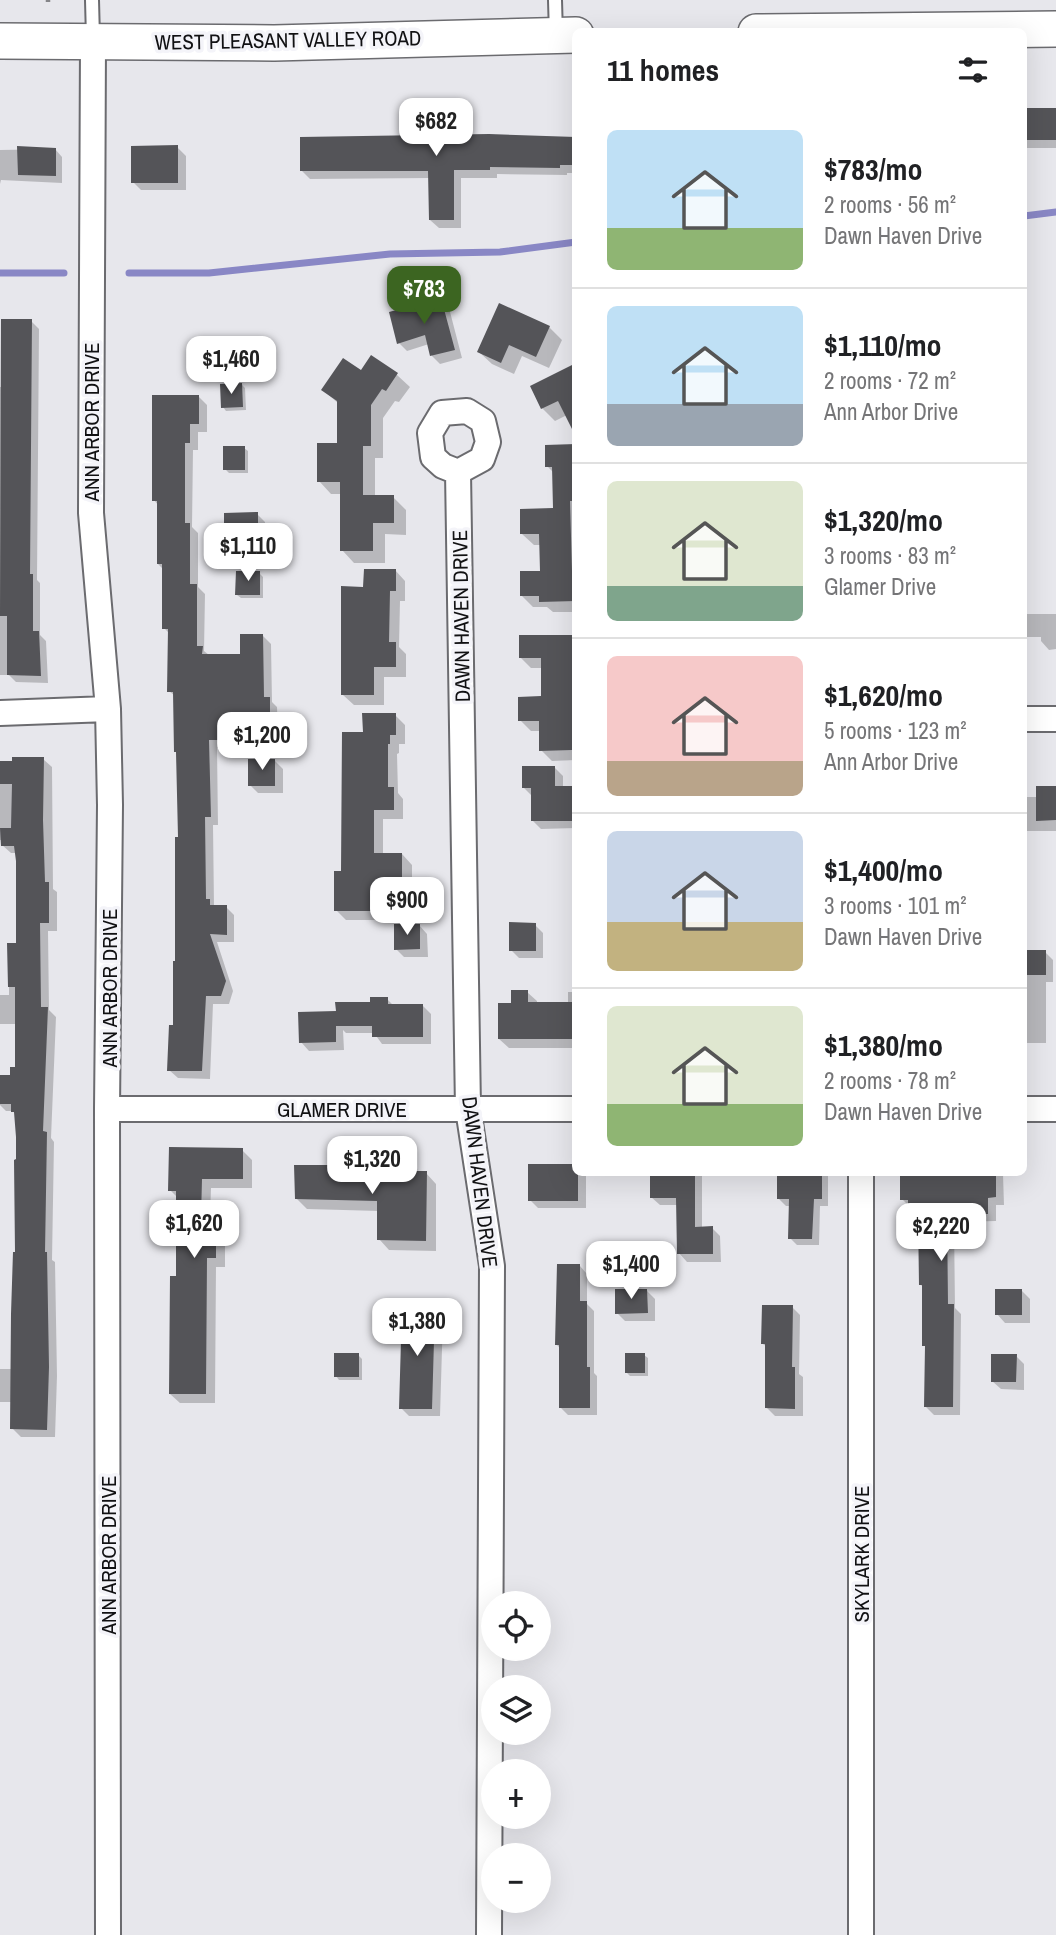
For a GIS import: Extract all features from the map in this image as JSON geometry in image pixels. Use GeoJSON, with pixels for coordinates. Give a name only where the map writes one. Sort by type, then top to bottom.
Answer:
{"type":"FeatureCollection","features":[{"type":"Feature","properties":{"kind":"main road"},"geometry":{"type":"LineString","coordinates":[[1027,29],[1056,29]]}},
{"type":"Feature","properties":{"kind":"main road","name":"WEST PLEASANT VALLEY ROAD"},"geometry":{"type":"LineString","coordinates":[[0,41],[274,43],[566,35]]}},
{"type":"Feature","properties":{"kind":"street","name":"ANN ARBOR DRIVE"},"geometry":{"type":"LineString","coordinates":[[93,42],[91,513],[108,709],[110,805],[107,1109],[108,1935]]}},
{"type":"Feature","properties":{"kind":"street","name":"DAWN HAVEN DRIVE"},"geometry":{"type":"LineString","coordinates":[[458,472],[468,1109],[492,1266],[489,1935]]}},
{"type":"Feature","properties":{"kind":"street"},"geometry":{"type":"LineString","coordinates":[[0,713],[108,709]]}},
{"type":"Feature","properties":{"kind":"street"},"geometry":{"type":"LineString","coordinates":[[1027,719],[1056,719]]}},
{"type":"Feature","properties":{"kind":"street","name":"GLAMER DRIVE"},"geometry":{"type":"LineString","coordinates":[[107,1109],[572,1109]]}},
{"type":"Feature","properties":{"kind":"street"},"geometry":{"type":"LineString","coordinates":[[1027,1109],[1056,1109]]}},
{"type":"Feature","properties":{"kind":"street","name":"SKYLARK DRIVE"},"geometry":{"type":"LineString","coordinates":[[861,1176],[861,1935]]}},
{"type":"Feature","properties":{"kind":"lane"},"geometry":{"type":"LineString","coordinates":[[92,0],[93,42]]}},
{"type":"Feature","properties":{"kind":"lane"},"geometry":{"type":"LineString","coordinates":[[555,0],[566,35]]}},
{"type":"Feature","properties":{"kind":"building"},"geometry":{"type":"Polygon","coordinates":[[[1027,108],[1056,108],[1056,140],[1027,140],[1027,108]]]}},
{"type":"Feature","properties":{"kind":"building"},"geometry":{"type":"Polygon","coordinates":[[[489,134],[572,137],[572,165],[560,165],[560,168],[490,167],[490,170],[454,170],[454,220],[429,220],[428,171],[300,171],[300,137],[489,134]]]}},
{"type":"Feature","properties":{"kind":"building"},"geometry":{"type":"Polygon","coordinates":[[[178,145],[178,183],[131,183],[131,146],[178,145]]]}},
{"type":"Feature","properties":{"kind":"building"},"geometry":{"type":"Polygon","coordinates":[[[17,146],[56,148],[56,176],[18,175],[17,146]]]}},
{"type":"Feature","properties":{"kind":"building"},"geometry":{"type":"Polygon","coordinates":[[[441,298],[455,350],[430,356],[425,335],[397,344],[389,312],[441,298]]]}},
{"type":"Feature","properties":{"kind":"building"},"geometry":{"type":"Polygon","coordinates":[[[499,303],[550,326],[536,357],[509,345],[501,363],[477,352],[499,303]]]}},
{"type":"Feature","properties":{"kind":"building"},"geometry":{"type":"Polygon","coordinates":[[[1,319],[32,319],[30,574],[33,574],[33,631],[39,631],[41,676],[7,675],[7,616],[0,616],[1,319]]]}},
{"type":"Feature","properties":{"kind":"building"},"geometry":{"type":"Polygon","coordinates":[[[371,355],[398,373],[386,391],[382,389],[371,405],[371,446],[363,446],[363,495],[394,495],[394,523],[373,523],[373,551],[340,551],[340,482],[317,482],[317,443],[337,443],[337,401],[321,390],[343,358],[361,370],[371,355]]]}},
{"type":"Feature","properties":{"kind":"building"},"geometry":{"type":"Polygon","coordinates":[[[572,365],[572,429],[558,401],[541,409],[530,386],[572,365]]]}},
{"type":"Feature","properties":{"kind":"building"},"geometry":{"type":"Polygon","coordinates":[[[242,383],[243,407],[221,408],[220,384],[242,383]]]}},
{"type":"Feature","properties":{"kind":"building"},"geometry":{"type":"Polygon","coordinates":[[[152,395],[199,395],[199,424],[190,424],[190,443],[185,443],[185,523],[190,523],[190,584],[197,584],[197,646],[203,646],[202,654],[240,654],[240,634],[263,634],[264,697],[270,697],[270,724],[219,724],[220,740],[209,740],[211,817],[205,817],[206,899],[210,899],[210,905],[227,905],[227,935],[210,934],[226,981],[221,996],[206,996],[202,1071],[167,1071],[169,1025],[173,1025],[175,837],[178,837],[173,692],[167,692],[168,629],[162,629],[162,564],[157,564],[157,501],[152,501],[152,395]]]}},
{"type":"Feature","properties":{"kind":"building"},"geometry":{"type":"Polygon","coordinates":[[[572,444],[572,601],[539,602],[539,596],[520,596],[520,571],[540,571],[539,534],[520,534],[520,509],[553,508],[552,467],[545,467],[545,445],[572,444]]]}},
{"type":"Feature","properties":{"kind":"building"},"geometry":{"type":"Polygon","coordinates":[[[223,446],[245,446],[245,470],[223,470],[223,446]]]}},
{"type":"Feature","properties":{"kind":"building"},"geometry":{"type":"Polygon","coordinates":[[[258,512],[258,533],[224,534],[224,513],[258,512]]]}},
{"type":"Feature","properties":{"kind":"building"},"geometry":{"type":"Polygon","coordinates":[[[364,569],[396,569],[396,591],[390,591],[389,642],[396,642],[396,667],[374,667],[374,695],[341,695],[341,586],[363,587],[364,569]]]}},
{"type":"Feature","properties":{"kind":"building"},"geometry":{"type":"Polygon","coordinates":[[[236,571],[260,571],[260,595],[235,595],[236,571]]]}},
{"type":"Feature","properties":{"kind":"building"},"geometry":{"type":"Polygon","coordinates":[[[519,635],[572,635],[572,750],[539,751],[539,721],[518,721],[518,697],[541,696],[541,658],[519,658],[519,635]]]}},
{"type":"Feature","properties":{"kind":"building"},"geometry":{"type":"Polygon","coordinates":[[[362,713],[396,713],[396,735],[390,735],[388,744],[388,787],[394,787],[394,810],[374,810],[374,853],[402,853],[402,881],[394,885],[394,911],[334,911],[334,871],[341,871],[342,732],[363,732],[362,713]]]}},
{"type":"Feature","properties":{"kind":"building"},"geometry":{"type":"Polygon","coordinates":[[[12,757],[44,757],[43,820],[45,882],[49,882],[49,923],[40,923],[41,1007],[48,1007],[43,1131],[47,1132],[47,1430],[10,1429],[16,1137],[11,1104],[0,1104],[0,1075],[10,1075],[10,1067],[15,1067],[15,987],[8,987],[7,943],[16,943],[16,861],[14,846],[1,846],[0,828],[11,828],[12,784],[0,784],[0,761],[12,761],[12,757]]]}},
{"type":"Feature","properties":{"kind":"building"},"geometry":{"type":"Polygon","coordinates":[[[248,759],[275,759],[275,786],[248,786],[248,759]]]}},
{"type":"Feature","properties":{"kind":"building"},"geometry":{"type":"Polygon","coordinates":[[[522,766],[555,766],[555,786],[572,786],[572,821],[531,821],[531,788],[522,788],[522,766]]]}},
{"type":"Feature","properties":{"kind":"building"},"geometry":{"type":"Polygon","coordinates":[[[1036,786],[1056,786],[1056,820],[1036,821],[1036,786]]]}},
{"type":"Feature","properties":{"kind":"building"},"geometry":{"type":"Polygon","coordinates":[[[509,922],[536,923],[536,951],[509,951],[509,922]]]}},
{"type":"Feature","properties":{"kind":"building"},"geometry":{"type":"Polygon","coordinates":[[[394,924],[420,924],[420,949],[394,950],[394,924]]]}},
{"type":"Feature","properties":{"kind":"building"},"geometry":{"type":"Polygon","coordinates":[[[1027,950],[1046,950],[1046,975],[1027,975],[1027,950]]]}},
{"type":"Feature","properties":{"kind":"building"},"geometry":{"type":"Polygon","coordinates":[[[511,990],[528,990],[528,1002],[572,1002],[572,1039],[498,1039],[498,1003],[511,1003],[511,990]]]}},
{"type":"Feature","properties":{"kind":"building"},"geometry":{"type":"Polygon","coordinates":[[[370,997],[388,997],[388,1004],[423,1004],[423,1037],[372,1037],[372,1026],[336,1026],[336,1042],[299,1043],[298,1012],[336,1011],[335,1002],[370,1002],[370,997]]]}},
{"type":"Feature","properties":{"kind":"building"},"geometry":{"type":"Polygon","coordinates":[[[169,1147],[243,1148],[243,1179],[202,1179],[201,1218],[216,1218],[216,1258],[207,1258],[206,1394],[169,1394],[170,1276],[176,1276],[176,1191],[168,1191],[169,1147]]]}},
{"type":"Feature","properties":{"kind":"building"},"geometry":{"type":"Polygon","coordinates":[[[528,1164],[572,1164],[572,1176],[578,1176],[578,1201],[528,1201],[528,1164]]]}},
{"type":"Feature","properties":{"kind":"building"},"geometry":{"type":"Polygon","coordinates":[[[294,1165],[349,1165],[351,1168],[365,1168],[365,1171],[427,1171],[426,1241],[377,1240],[377,1201],[295,1199],[294,1165]]]}},
{"type":"Feature","properties":{"kind":"building"},"geometry":{"type":"Polygon","coordinates":[[[650,1176],[695,1176],[695,1227],[713,1226],[713,1254],[677,1254],[676,1198],[650,1198],[650,1176]]]}},
{"type":"Feature","properties":{"kind":"building"},"geometry":{"type":"Polygon","coordinates":[[[777,1176],[822,1176],[822,1199],[814,1199],[812,1239],[788,1239],[789,1199],[777,1199],[777,1176]]]}},
{"type":"Feature","properties":{"kind":"building"},"geometry":{"type":"Polygon","coordinates":[[[900,1176],[996,1176],[996,1197],[988,1198],[988,1214],[947,1214],[948,1304],[954,1304],[953,1407],[924,1407],[925,1346],[922,1346],[918,1215],[908,1215],[908,1200],[900,1200],[900,1176]]]}},
{"type":"Feature","properties":{"kind":"building"},"geometry":{"type":"Polygon","coordinates":[[[557,1264],[580,1264],[580,1301],[587,1301],[590,1408],[559,1408],[559,1345],[555,1345],[557,1264]]]}},
{"type":"Feature","properties":{"kind":"building"},"geometry":{"type":"Polygon","coordinates":[[[615,1289],[647,1289],[648,1313],[615,1314],[615,1289]]]}},
{"type":"Feature","properties":{"kind":"building"},"geometry":{"type":"Polygon","coordinates":[[[995,1289],[1022,1289],[1022,1315],[995,1315],[995,1289]]]}},
{"type":"Feature","properties":{"kind":"building"},"geometry":{"type":"Polygon","coordinates":[[[762,1305],[793,1305],[792,1367],[795,1367],[795,1409],[765,1408],[765,1344],[761,1344],[762,1305]]]}},
{"type":"Feature","properties":{"kind":"building"},"geometry":{"type":"Polygon","coordinates":[[[402,1306],[435,1306],[432,1409],[399,1409],[402,1306]]]}},
{"type":"Feature","properties":{"kind":"building"},"geometry":{"type":"Polygon","coordinates":[[[334,1353],[359,1353],[359,1377],[334,1377],[334,1353]]]}},
{"type":"Feature","properties":{"kind":"building"},"geometry":{"type":"Polygon","coordinates":[[[625,1353],[645,1353],[645,1373],[625,1373],[625,1353]]]}},
{"type":"Feature","properties":{"kind":"building"},"geometry":{"type":"Polygon","coordinates":[[[991,1354],[1017,1354],[1016,1382],[991,1382],[991,1354]]]}},
{"type":"Feature","properties":{"kind":"waterway"},"geometry":{"type":"LineString","coordinates":[[1027,216],[1056,212]]}},
{"type":"Feature","properties":{"kind":"waterway"},"geometry":{"type":"LineString","coordinates":[[129,273],[209,273],[390,254],[500,252],[572,243]]}},
{"type":"Feature","properties":{"kind":"waterway"},"geometry":{"type":"LineString","coordinates":[[0,273],[64,273]]}}]}
